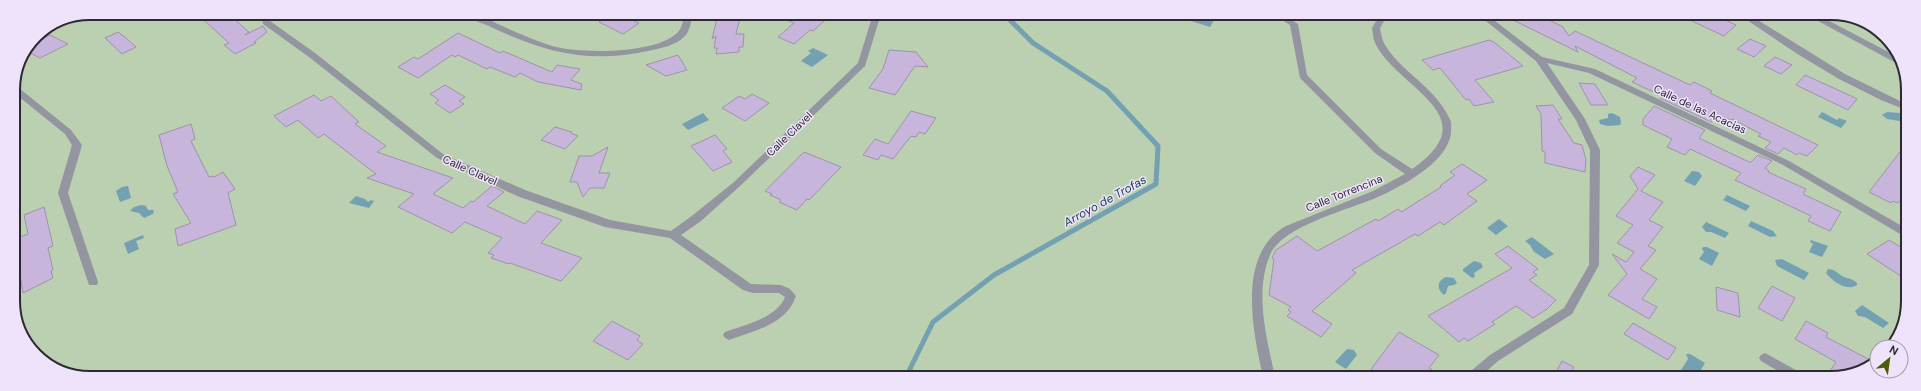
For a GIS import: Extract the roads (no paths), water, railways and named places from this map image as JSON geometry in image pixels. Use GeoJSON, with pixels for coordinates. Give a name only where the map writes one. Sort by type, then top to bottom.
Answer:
{"type":"FeatureCollection","features":[{"type":"Feature","properties":{"kind":"street","name":"Calle Clavel"},"geometry":{"type":"LineString","coordinates":[[266,20],[266,22],[312,55],[440,156],[521,193],[609,224],[673,234],[747,287],[755,289],[777,288],[784,290],[791,296],[789,304],[778,315],[729,336]]}},
{"type":"Feature","properties":{"kind":"street"},"geometry":{"type":"LineString","coordinates":[[484,20],[532,41],[563,52],[584,54],[626,52],[652,48],[672,42],[683,33],[687,20]]}},
{"type":"Feature","properties":{"kind":"street","name":"Calle Clavel"},"geometry":{"type":"LineString","coordinates":[[673,234],[697,218],[737,184],[862,64],[875,20]]}},
{"type":"Feature","properties":{"kind":"street"},"geometry":{"type":"LineString","coordinates":[[1287,20],[1294,24],[1303,76],[1378,151],[1412,174]]}},
{"type":"Feature","properties":{"kind":"street","name":"Calle Torrencina"},"geometry":{"type":"LineString","coordinates":[[1268,371],[1258,312],[1260,265],[1274,239],[1294,227],[1388,189],[1412,174],[1440,149],[1446,138],[1448,126],[1443,112],[1434,100],[1384,51],[1377,40],[1376,29],[1379,20]]}},
{"type":"Feature","properties":{"kind":"street","name":"Calle de las Acacias"},"geometry":{"type":"LineString","coordinates":[[1488,20],[1539,59],[1600,74],[1786,163],[1901,227]]}},
{"type":"Feature","properties":{"kind":"street"},"geometry":{"type":"LineString","coordinates":[[1751,20],[1808,58],[1851,82],[1901,105]]}},
{"type":"Feature","properties":{"kind":"street"},"geometry":{"type":"LineString","coordinates":[[1820,20],[1894,58]]}},
{"type":"Feature","properties":{"kind":"street"},"geometry":{"type":"LineString","coordinates":[[1478,371],[1494,358],[1568,311],[1594,265],[1595,150],[1580,119],[1539,59]]}},
{"type":"Feature","properties":{"kind":"street"},"geometry":{"type":"LineString","coordinates":[[20,93],[68,132],[77,145],[62,194],[93,282]]}},
{"type":"Feature","properties":{"kind":"street"},"geometry":{"type":"LineString","coordinates":[[1765,358],[1788,371]]}},
{"type":"Feature","properties":{"kind":"water"},"geometry":{"type":"Polygon","coordinates":[[[1188,20],[1214,20],[1210,27],[1188,20]]]}},
{"type":"Feature","properties":{"kind":"water"},"geometry":{"type":"Polygon","coordinates":[[[813,48],[828,55],[812,67],[801,61],[811,53],[808,51],[813,48]]]}},
{"type":"Feature","properties":{"kind":"water"},"geometry":{"type":"Polygon","coordinates":[[[1822,112],[1837,120],[1839,118],[1847,121],[1841,128],[1818,117],[1822,112]]]}},
{"type":"Feature","properties":{"kind":"water"},"geometry":{"type":"Polygon","coordinates":[[[1887,112],[1899,113],[1901,114],[1901,121],[1887,119],[1882,115],[1887,112]]]}},
{"type":"Feature","properties":{"kind":"water"},"geometry":{"type":"Polygon","coordinates":[[[703,113],[709,120],[688,130],[682,124],[703,113]]]}},
{"type":"Feature","properties":{"kind":"water"},"geometry":{"type":"Polygon","coordinates":[[[1612,113],[1620,117],[1620,125],[1608,126],[1600,124],[1599,120],[1608,118],[1608,114],[1612,113]]]}},
{"type":"Feature","properties":{"kind":"water"},"geometry":{"type":"Polygon","coordinates":[[[1692,171],[1699,172],[1702,176],[1695,186],[1684,181],[1692,171]]]}},
{"type":"Feature","properties":{"kind":"water"},"geometry":{"type":"Polygon","coordinates":[[[128,186],[131,198],[120,202],[116,191],[122,187],[128,186]]]}},
{"type":"Feature","properties":{"kind":"water"},"geometry":{"type":"Polygon","coordinates":[[[1727,195],[1750,206],[1746,211],[1723,200],[1727,195]]]}},
{"type":"Feature","properties":{"kind":"water"},"geometry":{"type":"Polygon","coordinates":[[[356,196],[365,199],[368,202],[371,200],[374,201],[369,208],[349,203],[356,196]]]}},
{"type":"Feature","properties":{"kind":"water"},"geometry":{"type":"Polygon","coordinates":[[[141,205],[146,206],[148,210],[154,210],[153,214],[144,218],[139,213],[130,211],[134,207],[141,205]]]}},
{"type":"Feature","properties":{"kind":"water"},"geometry":{"type":"Polygon","coordinates":[[[1499,219],[1508,226],[1496,235],[1487,228],[1499,219]]]}},
{"type":"Feature","properties":{"kind":"water"},"geometry":{"type":"Polygon","coordinates":[[[1751,221],[1773,231],[1777,236],[1770,237],[1748,226],[1751,221]]]}},
{"type":"Feature","properties":{"kind":"water"},"geometry":{"type":"Polygon","coordinates":[[[1706,222],[1729,233],[1725,238],[1711,232],[1706,232],[1702,227],[1706,222]]]}},
{"type":"Feature","properties":{"kind":"water"},"geometry":{"type":"Polygon","coordinates":[[[143,235],[144,238],[136,241],[139,249],[128,254],[124,243],[143,235]]]}},
{"type":"Feature","properties":{"kind":"water"},"geometry":{"type":"Polygon","coordinates":[[[1532,237],[1554,254],[1545,259],[1534,252],[1530,245],[1525,241],[1532,237]]]}},
{"type":"Feature","properties":{"kind":"water"},"geometry":{"type":"Polygon","coordinates":[[[1811,240],[1828,246],[1822,257],[1809,252],[1813,244],[1810,242],[1811,240]]]}},
{"type":"Feature","properties":{"kind":"water"},"geometry":{"type":"Polygon","coordinates":[[[1703,247],[1707,247],[1719,253],[1712,266],[1699,259],[1704,252],[1702,249],[1703,247]]]}},
{"type":"Feature","properties":{"kind":"water"},"geometry":{"type":"Polygon","coordinates":[[[1782,259],[1809,273],[1804,280],[1777,266],[1775,260],[1782,259]]]}},
{"type":"Feature","properties":{"kind":"water"},"geometry":{"type":"Polygon","coordinates":[[[1474,261],[1481,263],[1483,267],[1474,273],[1475,277],[1472,278],[1463,271],[1463,269],[1474,261]]]}},
{"type":"Feature","properties":{"kind":"water"},"geometry":{"type":"Polygon","coordinates":[[[1828,269],[1834,270],[1842,276],[1853,280],[1857,283],[1857,285],[1849,287],[1840,285],[1826,273],[1828,269]]]}},
{"type":"Feature","properties":{"kind":"water"},"geometry":{"type":"Polygon","coordinates":[[[1446,277],[1454,278],[1457,283],[1448,286],[1444,295],[1441,293],[1439,283],[1446,277]]]}},
{"type":"Feature","properties":{"kind":"water"},"geometry":{"type":"Polygon","coordinates":[[[1862,305],[1889,323],[1883,328],[1865,317],[1858,316],[1855,311],[1862,305]]]}},
{"type":"Feature","properties":{"kind":"water"},"geometry":{"type":"Polygon","coordinates":[[[1347,349],[1354,350],[1357,355],[1346,369],[1335,362],[1347,349]]]}},
{"type":"Feature","properties":{"kind":"water"},"geometry":{"type":"Polygon","coordinates":[[[1686,354],[1690,354],[1705,363],[1700,371],[1683,371],[1681,370],[1688,359],[1686,354]]]}},
{"type":"Feature","properties":{"kind":"waterway","name":"Arroyo de Trofas"},"geometry":{"type":"LineString","coordinates":[[909,371],[933,322],[994,275],[1156,184],[1158,146],[1107,91],[1033,43],[1010,20]]}}]}
